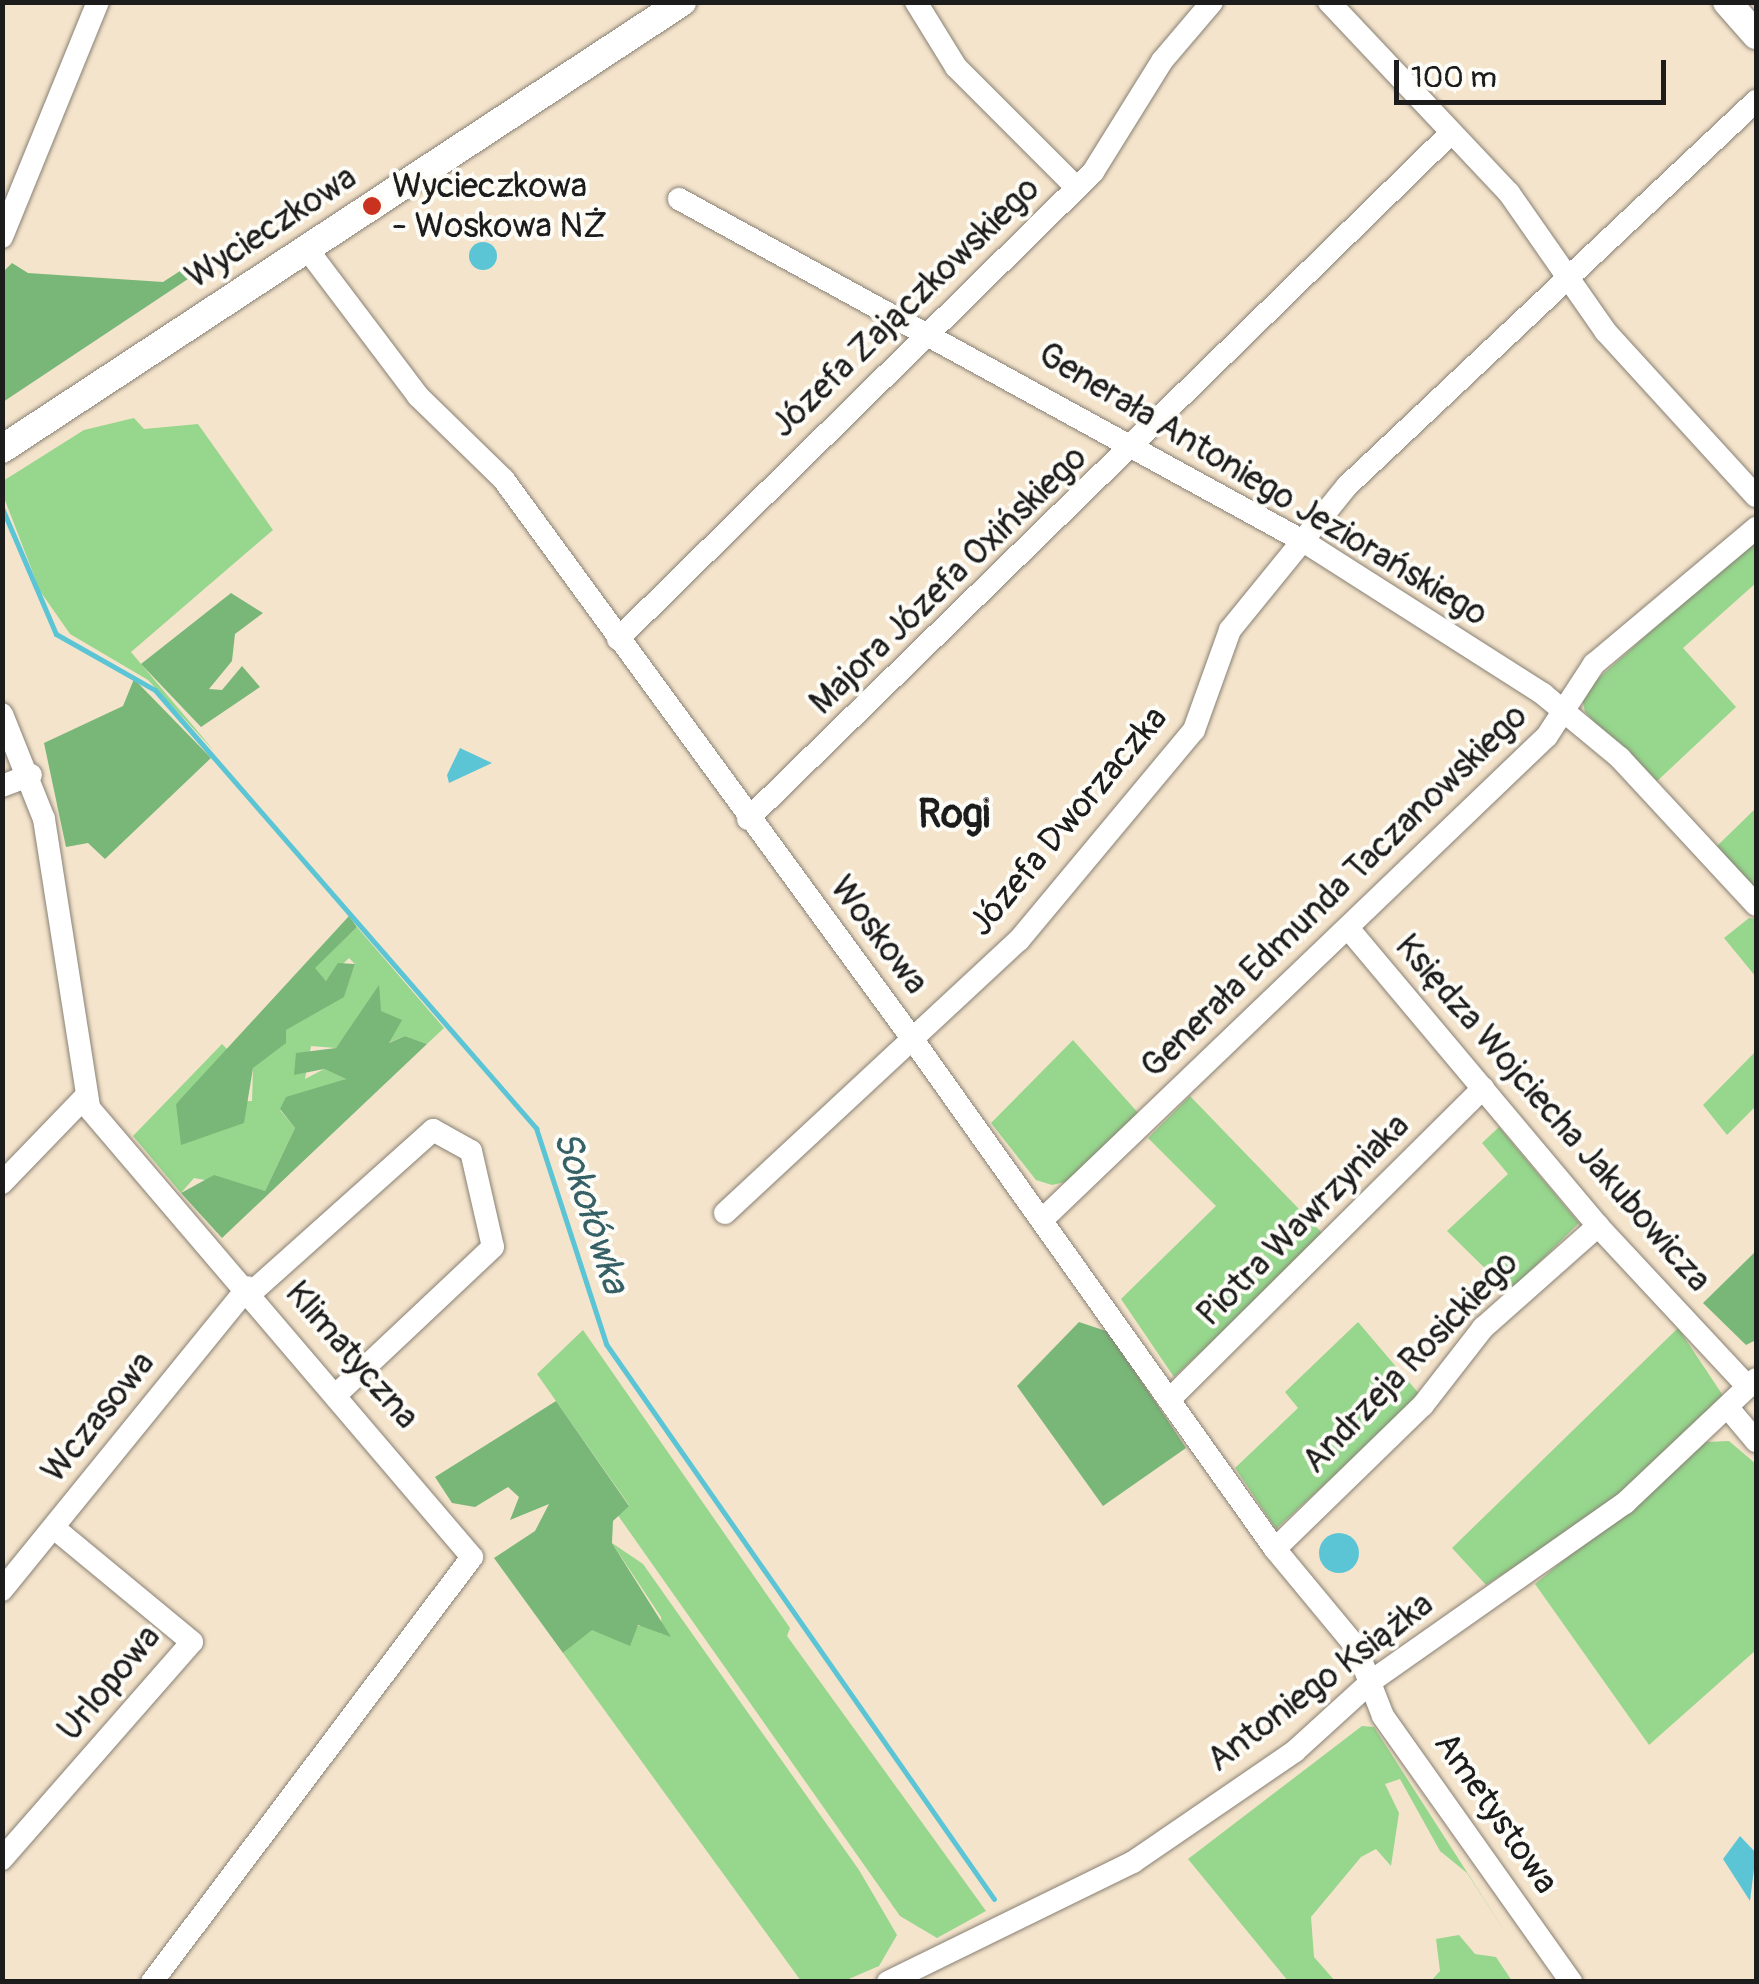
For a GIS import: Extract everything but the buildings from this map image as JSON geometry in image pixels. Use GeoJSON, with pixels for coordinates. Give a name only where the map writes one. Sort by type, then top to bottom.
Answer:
{"type":"FeatureCollection","features":[{"type":"Feature","properties":{"kind":"street"},"geometry":{"type":"LineString","coordinates":[[2,237],[98,2]]}},
{"type":"Feature","properties":{"kind":"street"},"geometry":{"type":"LineString","coordinates":[[916,2],[956,66],[1077,188]]}},
{"type":"Feature","properties":{"kind":"street","name":"Józefa Zajączkowskiego"},"geometry":{"type":"LineString","coordinates":[[618,638],[1077,188],[1212,2]]}},
{"type":"Feature","properties":{"kind":"street"},"geometry":{"type":"LineString","coordinates":[[1329,2],[1510,193],[1567,276],[1756,496]]}},
{"type":"Feature","properties":{"kind":"street"},"geometry":{"type":"LineString","coordinates":[[1727,2],[1756,35]]}},
{"type":"Feature","properties":{"kind":"street","name":"Wycieczkowa"},"geometry":{"type":"LineString","coordinates":[[3,448],[668,6]]}},
{"type":"Feature","properties":{"kind":"street","name":"Józefa Dworzaczka"},"geometry":{"type":"LineString","coordinates":[[726,1213],[1019,940],[1187,739],[1224,641],[1346,486],[1756,102]]}},
{"type":"Feature","properties":{"kind":"street","name":"Majora Józefa Oxińskiego"},"geometry":{"type":"LineString","coordinates":[[748,819],[1136,445],[1450,134]]}},
{"type":"Feature","properties":{"kind":"street","name":"Generała Antoniego Jeziorańskiego"},"geometry":{"type":"LineString","coordinates":[[679,199],[929,329],[1303,540],[1563,708],[1756,904]]}},
{"type":"Feature","properties":{"kind":"street","name":"Woskowa"},"geometry":{"type":"LineString","coordinates":[[307,249],[418,396],[504,480],[911,1037],[1372,1680]]}},
{"type":"Feature","properties":{"kind":"street","name":"Generała Edmunda Taczanowskiego"},"geometry":{"type":"LineString","coordinates":[[1042,1220],[1547,736],[1594,664],[1756,528]]}},
{"type":"Feature","properties":{"kind":"street"},"geometry":{"type":"LineString","coordinates":[[2,714],[31,775],[84,1098],[2,1183]]}},
{"type":"Feature","properties":{"kind":"street"},"geometry":{"type":"LineString","coordinates":[[2,786],[31,775]]}},
{"type":"Feature","properties":{"kind":"street","name":"Księdza Wojciecha Jakubowicza"},"geometry":{"type":"LineString","coordinates":[[1348,928],[1598,1226],[1752,1384]]}},
{"type":"Feature","properties":{"kind":"street","name":"Piotra Wawrzyniaka"},"geometry":{"type":"LineString","coordinates":[[1171,1398],[1482,1088]]}},
{"type":"Feature","properties":{"kind":"street","name":"Klimatyczna"},"geometry":{"type":"LineString","coordinates":[[84,1098],[465,1540],[471,1566],[152,1982]]}},
{"type":"Feature","properties":{"kind":"street","name":"Wczasowa"},"geometry":{"type":"LineString","coordinates":[[5,1584],[250,1289],[433,1130],[470,1152],[492,1247],[338,1392]]}},
{"type":"Feature","properties":{"kind":"street","name":"Andrzeja Rosickiego"},"geometry":{"type":"LineString","coordinates":[[1275,1549],[1423,1405],[1483,1328],[1598,1226]]}},
{"type":"Feature","properties":{"kind":"street","name":"Antoniego Książka"},"geometry":{"type":"LineString","coordinates":[[888,1982],[1133,1862],[1294,1750],[1372,1680],[1606,1518],[1752,1384]]}},
{"type":"Feature","properties":{"kind":"street"},"geometry":{"type":"LineString","coordinates":[[1729,1409],[1756,1441]]}},
{"type":"Feature","properties":{"kind":"street","name":"Urlopowa"},"geometry":{"type":"LineString","coordinates":[[2,1859],[192,1642],[54,1528]]}},
{"type":"Feature","properties":{"kind":"street","name":"Ametystowa"},"geometry":{"type":"LineString","coordinates":[[1372,1680],[1383,1716],[1571,1982]]}},
{"type":"Feature","properties":{"kind":"green space"},"geometry":{"type":"Polygon","coordinates":[[[12,263],[28,273],[163,282],[180,271],[188,279],[3,402],[3,272],[12,263]]]}},
{"type":"Feature","properties":{"kind":"green space"},"geometry":{"type":"Polygon","coordinates":[[[134,418],[144,429],[198,424],[273,530],[131,652],[215,752],[148,680],[70,634],[40,591],[3,495],[3,481],[84,430],[134,418]]]}},
{"type":"Feature","properties":{"kind":"green space"},"geometry":{"type":"Polygon","coordinates":[[[1756,537],[1756,583],[1683,648],[1736,707],[1654,784],[1585,712],[1581,694],[1756,537]]]}},
{"type":"Feature","properties":{"kind":"green space"},"geometry":{"type":"Polygon","coordinates":[[[231,593],[263,613],[235,634],[232,661],[209,689],[222,690],[242,666],[260,687],[201,727],[141,664],[231,593]]]}},
{"type":"Feature","properties":{"kind":"green space"},"geometry":{"type":"Polygon","coordinates":[[[134,679],[211,758],[105,859],[88,843],[66,847],[44,743],[123,706],[134,679]]]}},
{"type":"Feature","properties":{"kind":"green space"},"geometry":{"type":"Polygon","coordinates":[[[1756,808],[1756,896],[1717,846],[1756,808]]]}},
{"type":"Feature","properties":{"kind":"green space"},"geometry":{"type":"Polygon","coordinates":[[[349,916],[357,927],[315,968],[326,981],[338,963],[355,964],[344,997],[286,1030],[286,1043],[253,1068],[244,1123],[181,1145],[176,1104],[349,916]]]}},
{"type":"Feature","properties":{"kind":"green space"},"geometry":{"type":"Polygon","coordinates":[[[1749,918],[1756,919],[1756,977],[1724,938],[1749,918]]]}},
{"type":"Feature","properties":{"kind":"green space"},"geometry":{"type":"Polygon","coordinates":[[[357,927],[444,1028],[427,1044],[405,1036],[388,1043],[381,1011],[369,1003],[336,1048],[311,1046],[305,1079],[324,1069],[346,1079],[280,1110],[295,1128],[265,1191],[194,1178],[181,1193],[133,1136],[222,1044],[231,1053],[176,1104],[252,1101],[253,1068],[285,1030],[344,996],[355,964],[349,958],[326,981],[314,968],[357,927]]]}},
{"type":"Feature","properties":{"kind":"green space"},"geometry":{"type":"Polygon","coordinates":[[[379,985],[381,1011],[402,1020],[389,1043],[405,1036],[427,1044],[222,1238],[181,1193],[214,1175],[265,1191],[295,1128],[280,1109],[286,1097],[346,1079],[324,1069],[294,1075],[296,1053],[336,1048],[379,985]]]}},
{"type":"Feature","properties":{"kind":"green space"},"geometry":{"type":"Polygon","coordinates":[[[1073,1040],[1140,1115],[1078,1179],[1052,1185],[1036,1180],[991,1123],[1073,1040]]]}},
{"type":"Feature","properties":{"kind":"green space"},"geometry":{"type":"Polygon","coordinates":[[[1756,1051],[1756,1106],[1727,1135],[1703,1105],[1756,1051]]]}},
{"type":"Feature","properties":{"kind":"green space"},"geometry":{"type":"Polygon","coordinates":[[[1190,1096],[1325,1236],[1174,1377],[1121,1299],[1216,1206],[1148,1138],[1190,1096]]]}},
{"type":"Feature","properties":{"kind":"green space"},"geometry":{"type":"Polygon","coordinates":[[[1499,1127],[1579,1223],[1509,1292],[1447,1231],[1508,1174],[1482,1143],[1499,1127]]]}},
{"type":"Feature","properties":{"kind":"green space"},"geometry":{"type":"Polygon","coordinates":[[[1756,1251],[1756,1340],[1746,1345],[1703,1303],[1756,1251]]]}},
{"type":"Feature","properties":{"kind":"green space"},"geometry":{"type":"Polygon","coordinates":[[[1079,1322],[1109,1332],[1186,1448],[1103,1506],[1017,1386],[1079,1322]]]}},
{"type":"Feature","properties":{"kind":"green space"},"geometry":{"type":"Polygon","coordinates":[[[1358,1322],[1421,1396],[1276,1529],[1235,1468],[1298,1408],[1285,1392],[1358,1322]]]}},
{"type":"Feature","properties":{"kind":"green space"},"geometry":{"type":"Polygon","coordinates":[[[1678,1328],[1724,1397],[1601,1512],[1486,1585],[1452,1548],[1678,1328]]]}},
{"type":"Feature","properties":{"kind":"green space"},"geometry":{"type":"Polygon","coordinates":[[[583,1330],[790,1628],[787,1636],[986,1911],[937,1938],[900,1916],[617,1514],[629,1505],[537,1374],[583,1330]]]}},
{"type":"Feature","properties":{"kind":"green space"},"geometry":{"type":"Polygon","coordinates":[[[556,1401],[629,1506],[613,1521],[612,1543],[671,1637],[638,1625],[630,1646],[592,1630],[563,1653],[494,1558],[535,1531],[549,1504],[510,1520],[519,1497],[508,1487],[475,1507],[452,1503],[435,1477],[556,1401]]]}},
{"type":"Feature","properties":{"kind":"green space"},"geometry":{"type":"Polygon","coordinates":[[[1729,1441],[1756,1464],[1756,1650],[1649,1745],[1535,1584],[1706,1442],[1729,1441]]]}},
{"type":"Feature","properties":{"kind":"green space"},"geometry":{"type":"Polygon","coordinates":[[[612,1543],[643,1564],[859,1870],[897,1935],[879,1966],[844,1981],[801,1981],[563,1653],[591,1630],[650,1625],[662,1634],[661,1617],[612,1543]]]}},
{"type":"Feature","properties":{"kind":"green space"},"geometry":{"type":"Polygon","coordinates":[[[1362,1726],[1374,1727],[1513,1944],[1467,1873],[1440,1851],[1400,1779],[1385,1784],[1399,1813],[1391,1866],[1376,1849],[1361,1857],[1311,1917],[1314,1957],[1335,1981],[1288,1981],[1188,1859],[1362,1726]]]}},
{"type":"Feature","properties":{"kind":"green space"},"geometry":{"type":"Polygon","coordinates":[[[1459,1935],[1475,1954],[1496,1957],[1512,1981],[1431,1981],[1440,1971],[1436,1939],[1459,1935]]]}},
{"type":"Feature","properties":{"kind":"water"},"geometry":{"type":"Polygon","coordinates":[[[483,242],[493,246],[497,256],[493,266],[483,270],[473,266],[469,256],[473,246],[483,242]]]}},
{"type":"Feature","properties":{"kind":"water"},"geometry":{"type":"Polygon","coordinates":[[[460,748],[492,763],[449,783],[447,775],[460,748]]]}},
{"type":"Feature","properties":{"kind":"water"},"geometry":{"type":"Polygon","coordinates":[[[1339,1533],[1353,1539],[1359,1553],[1353,1567],[1339,1573],[1325,1567],[1319,1553],[1325,1539],[1339,1533]]]}},
{"type":"Feature","properties":{"kind":"water"},"geometry":{"type":"Polygon","coordinates":[[[1740,1836],[1756,1853],[1750,1901],[1723,1859],[1740,1836]]]}},
{"type":"Feature","properties":{"kind":"waterway","name":"Sokołówka"},"geometry":{"type":"LineString","coordinates":[[2,508],[56,634],[155,690],[536,1128],[606,1344],[994,1899]]}},
{"type":"Feature","properties":{"kind":"place","name":"Wycieczkowa - Woskowa NŻ"},"geometry":{"type":"Point","coordinates":[372,206]}},
{"type":"Feature","properties":{"kind":"district","name":"Rogi"},"geometry":{"type":"Point","coordinates":[954,815]}}]}
